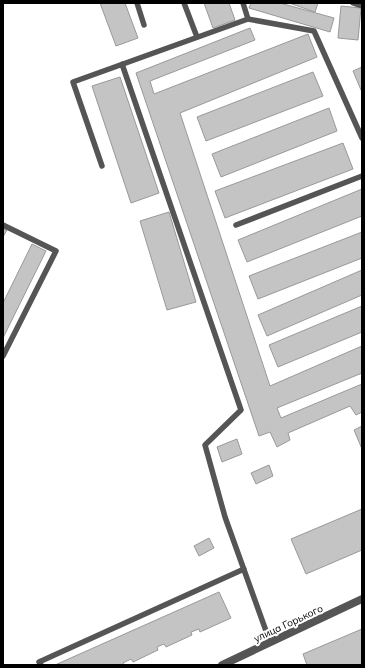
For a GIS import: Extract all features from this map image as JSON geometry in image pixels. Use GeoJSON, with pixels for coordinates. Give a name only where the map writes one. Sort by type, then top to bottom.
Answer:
{"type":"FeatureCollection","features":[{"type":"Feature","properties":{"kind":"street","name":"улица Горького"},"geometry":{"type":"LineString","coordinates":[[222,665],[362,599]]}},
{"type":"Feature","properties":{"kind":"lane"},"geometry":{"type":"LineString","coordinates":[[137,3],[144,25]]}},
{"type":"Feature","properties":{"kind":"lane"},"geometry":{"type":"LineString","coordinates":[[184,3],[198,37]]}},
{"type":"Feature","properties":{"kind":"lane"},"geometry":{"type":"LineString","coordinates":[[243,3],[248,19]]}},
{"type":"Feature","properties":{"kind":"lane"},"geometry":{"type":"LineString","coordinates":[[353,3],[362,6]]}},
{"type":"Feature","properties":{"kind":"lane"},"geometry":{"type":"LineString","coordinates":[[102,166],[73,82],[248,19],[314,31],[362,138]]}},
{"type":"Feature","properties":{"kind":"lane"},"geometry":{"type":"LineString","coordinates":[[122,64],[240,410],[206,444],[224,516],[270,642]]}},
{"type":"Feature","properties":{"kind":"lane"},"geometry":{"type":"LineString","coordinates":[[236,225],[362,176]]}},
{"type":"Feature","properties":{"kind":"lane"},"geometry":{"type":"LineString","coordinates":[[3,225],[56,251],[3,356]]}},
{"type":"Feature","properties":{"kind":"lane"},"geometry":{"type":"LineString","coordinates":[[41,665],[39,662],[244,569]]}},
{"type":"Feature","properties":{"kind":"building"},"geometry":{"type":"Polygon","coordinates":[[[100,3],[125,3],[138,38],[116,46],[100,3]]]}},
{"type":"Feature","properties":{"kind":"building"},"geometry":{"type":"Polygon","coordinates":[[[204,3],[229,3],[235,20],[213,28],[204,3]]]}},
{"type":"Feature","properties":{"kind":"building"},"geometry":{"type":"Polygon","coordinates":[[[251,3],[280,3],[334,18],[330,32],[249,8],[251,3]]]}},
{"type":"Feature","properties":{"kind":"building"},"geometry":{"type":"Polygon","coordinates":[[[289,3],[318,3],[315,12],[289,3]]]}},
{"type":"Feature","properties":{"kind":"building"},"geometry":{"type":"Polygon","coordinates":[[[341,6],[361,8],[358,40],[338,38],[341,6]]]}},
{"type":"Feature","properties":{"kind":"building"},"geometry":{"type":"Polygon","coordinates":[[[250,28],[255,40],[150,81],[154,94],[308,34],[317,57],[180,113],[270,386],[362,346],[362,373],[277,408],[281,418],[362,384],[362,412],[356,415],[350,406],[288,433],[290,440],[277,447],[270,432],[259,436],[136,73],[250,28]]]}},
{"type":"Feature","properties":{"kind":"building"},"geometry":{"type":"Polygon","coordinates":[[[362,67],[362,90],[361,90],[353,71],[362,67]]]}},
{"type":"Feature","properties":{"kind":"building"},"geometry":{"type":"Polygon","coordinates":[[[313,72],[323,96],[206,141],[197,117],[313,72]]]}},
{"type":"Feature","properties":{"kind":"building"},"geometry":{"type":"Polygon","coordinates":[[[120,77],[159,193],[131,203],[92,86],[120,77]]]}},
{"type":"Feature","properties":{"kind":"building"},"geometry":{"type":"Polygon","coordinates":[[[329,108],[337,131],[221,177],[212,154],[329,108]]]}},
{"type":"Feature","properties":{"kind":"building"},"geometry":{"type":"Polygon","coordinates":[[[343,143],[353,169],[225,218],[215,191],[343,143]]]}},
{"type":"Feature","properties":{"kind":"building"},"geometry":{"type":"Polygon","coordinates":[[[362,189],[362,216],[247,262],[238,240],[362,189]]]}},
{"type":"Feature","properties":{"kind":"building"},"geometry":{"type":"Polygon","coordinates":[[[169,212],[196,302],[167,310],[140,221],[169,212]]]}},
{"type":"Feature","properties":{"kind":"building"},"geometry":{"type":"Polygon","coordinates":[[[3,229],[7,230],[3,237],[3,229]]]}},
{"type":"Feature","properties":{"kind":"building"},"geometry":{"type":"Polygon","coordinates":[[[362,232],[362,258],[258,299],[249,276],[362,232]]]}},
{"type":"Feature","properties":{"kind":"building"},"geometry":{"type":"Polygon","coordinates":[[[32,244],[46,251],[3,338],[3,303],[32,244]]]}},
{"type":"Feature","properties":{"kind":"building"},"geometry":{"type":"Polygon","coordinates":[[[362,270],[362,295],[267,336],[258,315],[362,270]]]}},
{"type":"Feature","properties":{"kind":"building"},"geometry":{"type":"Polygon","coordinates":[[[362,306],[362,332],[278,367],[269,345],[362,306]]]}},
{"type":"Feature","properties":{"kind":"building"},"geometry":{"type":"Polygon","coordinates":[[[362,426],[362,449],[354,430],[362,426]]]}},
{"type":"Feature","properties":{"kind":"building"},"geometry":{"type":"Polygon","coordinates":[[[237,439],[242,454],[222,462],[217,447],[237,439]]]}},
{"type":"Feature","properties":{"kind":"building"},"geometry":{"type":"Polygon","coordinates":[[[269,465],[273,476],[256,484],[251,473],[269,465]]]}},
{"type":"Feature","properties":{"kind":"building"},"geometry":{"type":"Polygon","coordinates":[[[362,509],[362,550],[306,574],[291,539],[362,509]]]}},
{"type":"Feature","properties":{"kind":"building"},"geometry":{"type":"Polygon","coordinates":[[[209,538],[214,548],[199,556],[194,546],[209,538]]]}},
{"type":"Feature","properties":{"kind":"building"},"geometry":{"type":"Polygon","coordinates":[[[219,592],[231,618],[200,632],[199,629],[191,632],[192,635],[166,647],[164,644],[157,647],[158,650],[133,662],[131,659],[123,663],[124,665],[55,665],[219,592]]]}},
{"type":"Feature","properties":{"kind":"building"},"geometry":{"type":"Polygon","coordinates":[[[362,629],[362,665],[307,665],[303,654],[362,629]]]}}]}
